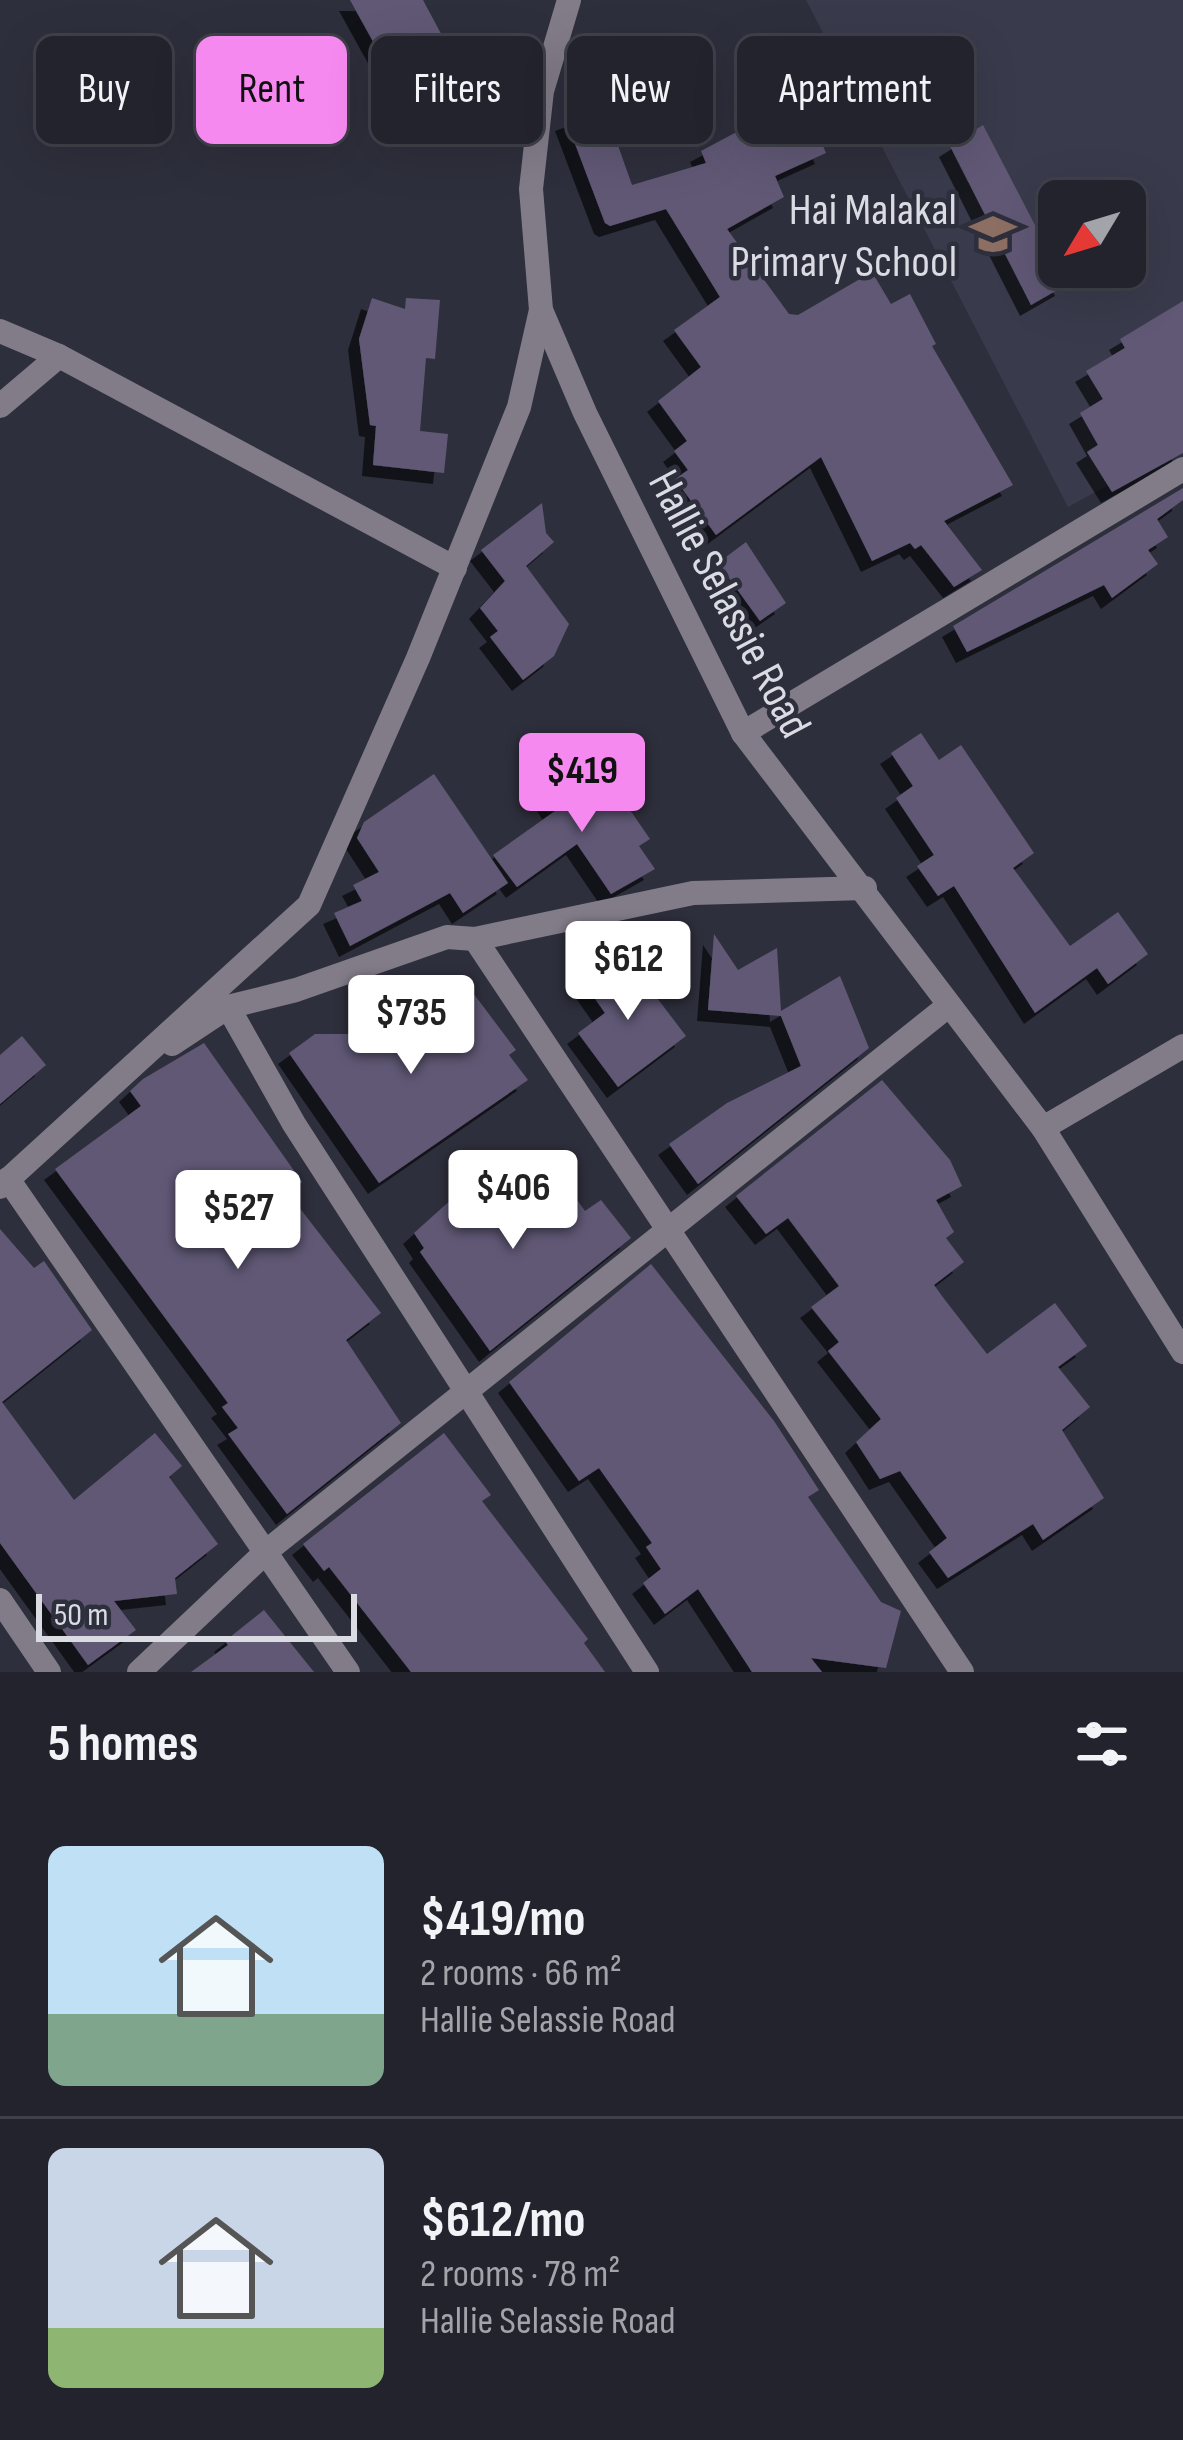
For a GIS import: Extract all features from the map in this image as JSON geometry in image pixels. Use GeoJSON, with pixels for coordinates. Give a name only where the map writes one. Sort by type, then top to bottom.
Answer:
{"type":"FeatureCollection","features":[{"type":"Feature","properties":{"kind":"street","name":"Hallie Selassie Road"},"geometry":{"type":"LineString","coordinates":[[569,0],[542,91],[531,189],[541,310],[585,413],[743,733],[1043,1127],[1183,1352]]}},
{"type":"Feature","properties":{"kind":"street"},"geometry":{"type":"LineString","coordinates":[[348,1672],[268,1550],[4,1183],[309,905],[519,407],[541,310]]}},
{"type":"Feature","properties":{"kind":"street"},"geometry":{"type":"LineString","coordinates":[[0,331],[58,356],[455,568]]}},
{"type":"Feature","properties":{"kind":"street"},"geometry":{"type":"LineString","coordinates":[[0,406],[58,356]]}},
{"type":"Feature","properties":{"kind":"street"},"geometry":{"type":"LineString","coordinates":[[743,733],[1183,470]]}},
{"type":"Feature","properties":{"kind":"street"},"geometry":{"type":"LineString","coordinates":[[100,1092],[228,1006],[296,990],[447,937],[475,939],[693,893],[865,888]]}},
{"type":"Feature","properties":{"kind":"street"},"geometry":{"type":"LineString","coordinates":[[475,939],[962,1672]]}},
{"type":"Feature","properties":{"kind":"street"},"geometry":{"type":"LineString","coordinates":[[228,1006],[294,1124],[647,1672]]}},
{"type":"Feature","properties":{"kind":"street"},"geometry":{"type":"LineString","coordinates":[[139,1672],[268,1550],[948,1006]]}},
{"type":"Feature","properties":{"kind":"street"},"geometry":{"type":"LineString","coordinates":[[1043,1127],[1183,1046]]}},
{"type":"Feature","properties":{"kind":"street"},"geometry":{"type":"LineString","coordinates":[[0,1600],[49,1672]]}},
{"type":"Feature","properties":{"kind":"shaded area","name":"Hai Malakal Primary School"},"geometry":{"type":"Polygon","coordinates":[[[806,0],[1183,0],[1183,444],[1068,507],[880,144],[974,144],[974,36],[825,36],[806,0]]]}},
{"type":"Feature","properties":{"kind":"building"},"geometry":{"type":"Polygon","coordinates":[[[350,0],[423,0],[442,36],[371,36],[350,0]]]}},
{"type":"Feature","properties":{"kind":"building"},"geometry":{"type":"Polygon","coordinates":[[[983,125],[1038,231],[1038,288],[1061,288],[1031,305],[950,146],[974,144],[974,131],[983,125]]]}},
{"type":"Feature","properties":{"kind":"building"},"geometry":{"type":"Polygon","coordinates":[[[737,132],[737,144],[822,144],[826,153],[775,176],[784,197],[727,229],[789,314],[798,315],[872,272],[891,304],[910,294],[936,344],[932,346],[1013,485],[944,521],[982,570],[954,587],[921,545],[915,549],[910,543],[872,561],[821,457],[716,535],[675,479],[688,470],[674,451],[687,441],[658,401],[701,367],[674,330],[720,297],[666,209],[610,226],[605,223],[575,144],[617,144],[632,185],[706,163],[701,151],[737,132]]]}},
{"type":"Feature","properties":{"kind":"building"},"geometry":{"type":"Polygon","coordinates":[[[372,298],[405,309],[406,298],[440,300],[435,359],[426,358],[420,431],[448,434],[444,473],[373,465],[376,426],[370,425],[359,339],[372,298]]]}},
{"type":"Feature","properties":{"kind":"building"},"geometry":{"type":"Polygon","coordinates":[[[1183,301],[1183,453],[1112,492],[1087,452],[1098,445],[1080,413],[1103,399],[1086,371],[1125,348],[1120,339],[1183,301]]]}},
{"type":"Feature","properties":{"kind":"building"},"geometry":{"type":"Polygon","coordinates":[[[1183,488],[1183,500],[1157,519],[1168,537],[1148,550],[1158,564],[1112,598],[1104,585],[967,652],[953,626],[1183,488]]]}},
{"type":"Feature","properties":{"kind":"building"},"geometry":{"type":"Polygon","coordinates":[[[542,503],[546,533],[554,542],[526,566],[569,624],[554,656],[523,680],[490,637],[498,631],[480,608],[505,581],[481,550],[542,503]]]}},
{"type":"Feature","properties":{"kind":"building"},"geometry":{"type":"Polygon","coordinates":[[[746,542],[786,603],[760,621],[718,563],[746,542]]]}},
{"type":"Feature","properties":{"kind":"building"},"geometry":{"type":"Polygon","coordinates":[[[921,733],[939,760],[961,745],[1034,853],[1013,868],[1070,946],[1118,912],[1148,954],[1108,984],[1097,968],[1035,1013],[954,886],[938,896],[917,866],[934,855],[896,798],[913,786],[891,753],[921,733]]]}},
{"type":"Feature","properties":{"kind":"building"},"geometry":{"type":"Polygon","coordinates":[[[587,765],[607,794],[619,794],[650,839],[639,846],[655,869],[611,894],[577,844],[517,887],[493,855],[555,811],[544,794],[587,765]]]}},
{"type":"Feature","properties":{"kind":"building"},"geometry":{"type":"Polygon","coordinates":[[[434,774],[508,883],[463,913],[450,893],[350,946],[334,913],[362,901],[353,885],[379,872],[357,838],[364,822],[434,774]]]}},
{"type":"Feature","properties":{"kind":"building"},"geometry":{"type":"Polygon","coordinates":[[[714,934],[738,970],[777,948],[781,1011],[840,976],[869,1048],[698,1184],[669,1144],[727,1103],[801,1066],[781,1016],[708,1010],[714,934]]]}},
{"type":"Feature","properties":{"kind":"building"},"geometry":{"type":"Polygon","coordinates":[[[625,956],[686,1036],[618,1087],[578,1033],[605,1013],[586,986],[625,956]]]}},
{"type":"Feature","properties":{"kind":"building"},"geometry":{"type":"Polygon","coordinates":[[[464,981],[516,1050],[509,1055],[528,1080],[379,1183],[289,1053],[315,1034],[362,1034],[359,1017],[433,1005],[464,981]]]}},
{"type":"Feature","properties":{"kind":"building"},"geometry":{"type":"Polygon","coordinates":[[[22,1036],[46,1065],[0,1104],[0,1055],[22,1036]]]}},
{"type":"Feature","properties":{"kind":"building"},"geometry":{"type":"Polygon","coordinates":[[[204,1043],[302,1182],[288,1193],[381,1313],[346,1340],[401,1423],[287,1514],[228,1434],[238,1428],[222,1407],[228,1403],[55,1169],[141,1106],[130,1091],[143,1079],[204,1043]]]}},
{"type":"Feature","properties":{"kind":"building"},"geometry":{"type":"Polygon","coordinates":[[[882,1080],[950,1160],[962,1186],[936,1200],[954,1232],[946,1238],[964,1262],[934,1285],[945,1300],[987,1354],[1055,1303],[1087,1346],[1058,1367],[1090,1407],[1062,1430],[1104,1498],[1043,1540],[1033,1524],[948,1578],[929,1552],[947,1538],[900,1471],[880,1479],[856,1442],[881,1419],[828,1351],[839,1342],[811,1307],[839,1286],[788,1218],[766,1234],[736,1196],[882,1080]]]}},
{"type":"Feature","properties":{"kind":"building"},"geometry":{"type":"Polygon","coordinates":[[[493,1162],[535,1219],[572,1193],[585,1211],[601,1200],[631,1238],[490,1351],[420,1252],[424,1248],[414,1233],[493,1162]]]}},
{"type":"Feature","properties":{"kind":"building"},"geometry":{"type":"Polygon","coordinates":[[[0,1229],[34,1268],[44,1261],[92,1330],[2,1402],[74,1500],[155,1433],[182,1466],[169,1477],[218,1544],[175,1578],[177,1594],[114,1601],[136,1630],[88,1665],[0,1543],[0,1229]]]}},
{"type":"Feature","properties":{"kind":"building"},"geometry":{"type":"Polygon","coordinates":[[[651,1264],[774,1421],[819,1490],[808,1497],[881,1602],[901,1611],[886,1668],[811,1658],[822,1672],[752,1672],[698,1589],[665,1614],[643,1583],[661,1569],[646,1547],[652,1543],[599,1468],[579,1481],[509,1382],[651,1264]]]}},
{"type":"Feature","properties":{"kind":"building"},"geometry":{"type":"Polygon","coordinates":[[[444,1433],[491,1495],[482,1501],[588,1639],[584,1643],[605,1672],[411,1672],[329,1567],[324,1571],[303,1544],[444,1433]]]}},
{"type":"Feature","properties":{"kind":"building"},"geometry":{"type":"Polygon","coordinates":[[[264,1610],[314,1672],[191,1672],[228,1645],[225,1641],[264,1610]]]}},
{"type":"Feature","properties":{"kind":"place","name":"Hai Malakal Primary School"},"geometry":{"type":"Point","coordinates":[993,234]}}]}
